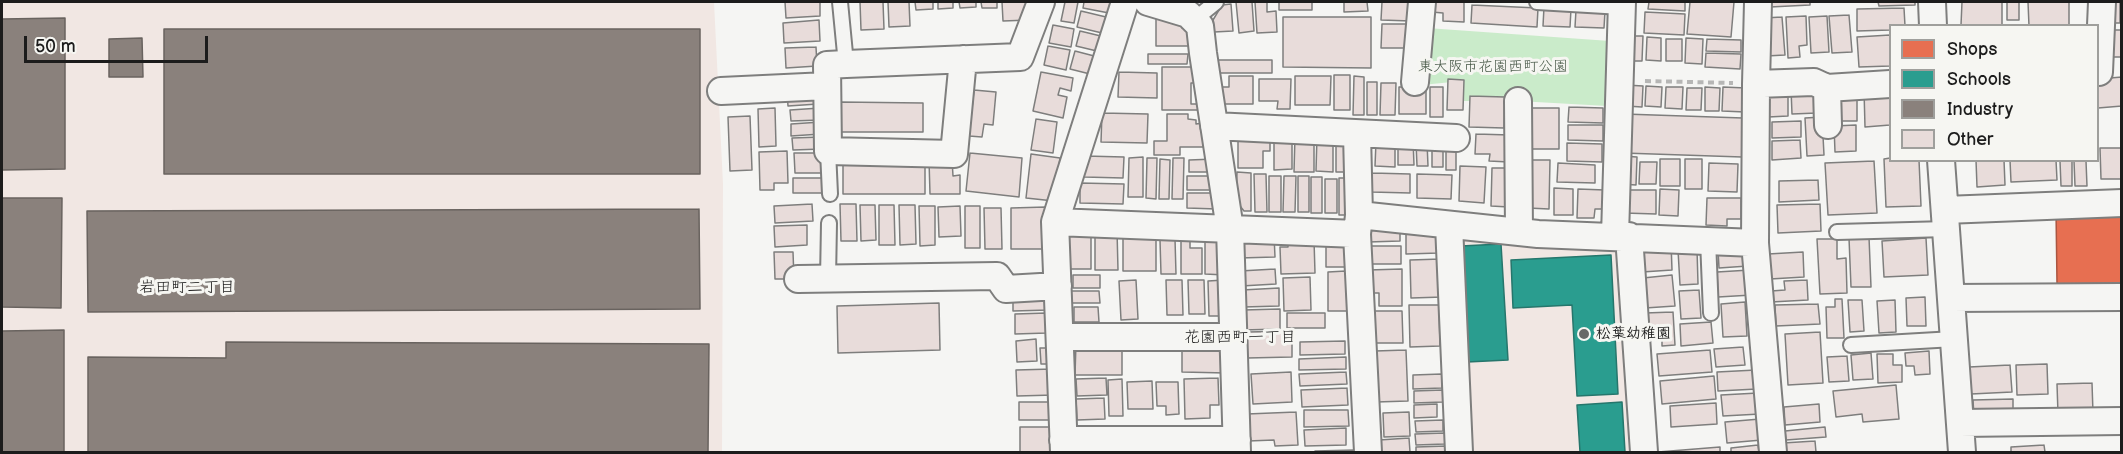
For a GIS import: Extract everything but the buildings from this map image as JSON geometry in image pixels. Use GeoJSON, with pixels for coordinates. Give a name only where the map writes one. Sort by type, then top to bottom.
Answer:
{"type":"FeatureCollection","features":[{"type":"Feature","properties":{"kind":"street"},"geometry":{"type":"LineString","coordinates":[[963,59],[954,154],[828,151],[827,65],[963,59],[1020,57],[1041,2]]}},
{"type":"Feature","properties":{"kind":"street"},"geometry":{"type":"LineString","coordinates":[[1125,2],[1055,222],[1064,446],[1237,446],[1230,229],[1200,26],[1188,14],[1148,2]]}},
{"type":"Feature","properties":{"kind":"street"},"geometry":{"type":"LineString","coordinates":[[1414,82],[1422,2]]}},
{"type":"Feature","properties":{"kind":"street"},"geometry":{"type":"LineString","coordinates":[[1758,2],[1755,243],[1773,453]]}},
{"type":"Feature","properties":{"kind":"street"},"geometry":{"type":"LineString","coordinates":[[1932,2],[1933,24]]}},
{"type":"Feature","properties":{"kind":"street"},"geometry":{"type":"LineString","coordinates":[[2099,72],[2102,2]]}},
{"type":"Feature","properties":{"kind":"street"},"geometry":{"type":"LineString","coordinates":[[1622,4],[1620,80],[1622,236],[1644,453]]}},
{"type":"Feature","properties":{"kind":"street"},"geometry":{"type":"LineString","coordinates":[[1756,84],[1815,82],[1827,88],[1889,84]]}},
{"type":"Feature","properties":{"kind":"street"},"geometry":{"type":"LineString","coordinates":[[721,91],[827,86]]}},
{"type":"Feature","properties":{"kind":"street"},"geometry":{"type":"LineString","coordinates":[[1827,88],[1828,125]]}},
{"type":"Feature","properties":{"kind":"street"},"geometry":{"type":"LineString","coordinates":[[1518,100],[1519,232]]}},
{"type":"Feature","properties":{"kind":"street"},"geometry":{"type":"LineString","coordinates":[[1214,126],[1456,138]]}},
{"type":"Feature","properties":{"kind":"street"},"geometry":{"type":"LineString","coordinates":[[1357,134],[1358,224],[1368,453]]}},
{"type":"Feature","properties":{"kind":"street"},"geometry":{"type":"LineString","coordinates":[[1941,162],[1962,453]]}},
{"type":"Feature","properties":{"kind":"street"},"geometry":{"type":"LineString","coordinates":[[1946,219],[2121,203]]}},
{"type":"Feature","properties":{"kind":"street"},"geometry":{"type":"LineString","coordinates":[[1055,222],[1230,229],[1358,224],[1449,225],[1519,232],[1755,243]]}},
{"type":"Feature","properties":{"kind":"street"},"geometry":{"type":"LineString","coordinates":[[1449,225],[1459,453]]}},
{"type":"Feature","properties":{"kind":"street"},"geometry":{"type":"LineString","coordinates":[[798,279],[997,276],[1006,289],[1058,286]]}},
{"type":"Feature","properties":{"kind":"street"},"geometry":{"type":"LineString","coordinates":[[1951,298],[2121,297]]}},
{"type":"Feature","properties":{"kind":"street"},"geometry":{"type":"LineString","coordinates":[[1060,337],[1233,337]]}},
{"type":"Feature","properties":{"kind":"street"},"geometry":{"type":"LineString","coordinates":[[1960,423],[2121,421]]}},
{"type":"Feature","properties":{"kind":"lane"},"geometry":{"type":"LineString","coordinates":[[840,2],[846,64]]}},
{"type":"Feature","properties":{"kind":"lane"},"geometry":{"type":"LineString","coordinates":[[1194,20],[1216,2]]}},
{"type":"Feature","properties":{"kind":"lane"},"geometry":{"type":"LineString","coordinates":[[1537,2],[1622,4]]}},
{"type":"Feature","properties":{"kind":"lane"},"geometry":{"type":"LineString","coordinates":[[828,151],[830,194]]}},
{"type":"Feature","properties":{"kind":"lane"},"geometry":{"type":"LineString","coordinates":[[1837,232],[1946,219]]}},
{"type":"Feature","properties":{"kind":"lane"},"geometry":{"type":"LineString","coordinates":[[828,279],[829,223]]}},
{"type":"Feature","properties":{"kind":"lane"},"geometry":{"type":"LineString","coordinates":[[1708,240],[1711,314]]}},
{"type":"Feature","properties":{"kind":"lane"},"geometry":{"type":"LineString","coordinates":[[1851,345],[1954,339]]}},
{"type":"Feature","properties":{"kind":"path"},"geometry":{"type":"LineString","coordinates":[[1620,80],[1756,84]]}},
{"type":"Feature","properties":{"kind":"shaded area"},"geometry":{"type":"Polygon","coordinates":[[[2,2],[714,2],[723,184],[722,452],[2,452],[2,2]]]}},
{"type":"Feature","properties":{"kind":"shaded area"},"geometry":{"type":"Polygon","coordinates":[[[1457,235],[1620,243],[1634,452],[1468,452],[1457,235]]]}},
{"type":"Feature","properties":{"kind":"green space","name":"東大阪市花園西町公園"},"geometry":{"type":"Polygon","coordinates":[[[1427,28],[1610,41],[1607,106],[1518,101],[1461,101],[1462,81],[1422,85],[1427,28]]]}},
{"type":"Feature","properties":{"kind":"place","name":"松葉幼稚園"},"geometry":{"type":"Point","coordinates":[1584,334]}},
{"type":"Feature","properties":{"kind":"district","name":"岩田町二丁目"},"geometry":{"type":"Point","coordinates":[187,288]}},
{"type":"Feature","properties":{"kind":"district","name":"花園西町一丁目"},"geometry":{"type":"Point","coordinates":[1240,338]}}]}
